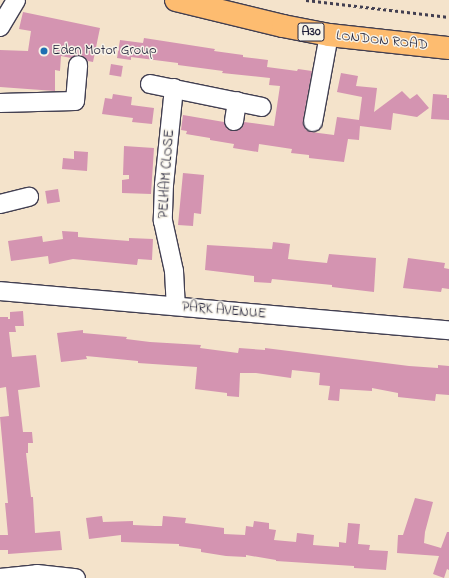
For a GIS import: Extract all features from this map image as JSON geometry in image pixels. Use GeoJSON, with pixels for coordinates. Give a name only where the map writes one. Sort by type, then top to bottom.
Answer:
{"type":"FeatureCollection","features":[{"type":"Feature","properties":{"kind":"main road","name":"LONDON ROAD"},"geometry":{"type":"LineString","coordinates":[[176,0],[284,26],[329,35],[449,48]]}},
{"type":"Feature","properties":{"kind":"street"},"geometry":{"type":"LineString","coordinates":[[0,27],[16,0]]}},
{"type":"Feature","properties":{"kind":"street"},"geometry":{"type":"LineString","coordinates":[[314,122],[329,35]]}},
{"type":"Feature","properties":{"kind":"street"},"geometry":{"type":"LineString","coordinates":[[0,104],[74,101],[78,65]]}},
{"type":"Feature","properties":{"kind":"street"},"geometry":{"type":"LineString","coordinates":[[150,84],[262,107]]}},
{"type":"Feature","properties":{"kind":"street","name":"PELHAM CLOSE"},"geometry":{"type":"LineString","coordinates":[[174,88],[164,184],[163,221],[174,272],[176,306]]}},
{"type":"Feature","properties":{"kind":"street"},"geometry":{"type":"LineString","coordinates":[[234,121],[237,101]]}},
{"type":"Feature","properties":{"kind":"street"},"geometry":{"type":"LineString","coordinates":[[0,204],[29,198]]}},
{"type":"Feature","properties":{"kind":"street","name":"PARK AVENUE"},"geometry":{"type":"LineString","coordinates":[[0,291],[449,330]]}},
{"type":"Feature","properties":{"kind":"street"},"geometry":{"type":"LineString","coordinates":[[0,578],[37,574],[76,578]]}},
{"type":"Feature","properties":{"kind":"path"},"geometry":{"type":"LineString","coordinates":[[306,0],[449,17]]}},
{"type":"Feature","properties":{"kind":"building","name":"Eden Motor Group"},"geometry":{"type":"Polygon","coordinates":[[[23,12],[100,28],[93,62],[88,61],[79,55],[71,58],[61,56],[60,71],[55,70],[55,91],[0,87],[0,50],[28,51],[31,31],[19,29],[23,12]]]}},
{"type":"Feature","properties":{"kind":"building"},"geometry":{"type":"Polygon","coordinates":[[[144,38],[215,49],[214,51],[268,60],[267,67],[297,71],[298,69],[312,71],[303,120],[306,130],[311,132],[334,135],[337,117],[359,120],[362,97],[337,92],[341,73],[358,76],[356,86],[377,88],[374,112],[402,91],[410,99],[417,94],[429,108],[417,117],[393,113],[391,130],[360,126],[359,140],[348,139],[344,162],[309,158],[309,155],[291,153],[292,149],[259,144],[258,152],[233,148],[234,144],[186,134],[187,131],[181,130],[183,115],[224,122],[227,129],[233,131],[242,128],[244,122],[274,126],[280,86],[269,85],[270,78],[222,73],[223,71],[178,65],[178,63],[131,57],[131,60],[117,58],[120,40],[143,43],[144,38]]]}},
{"type":"Feature","properties":{"kind":"building"},"geometry":{"type":"Polygon","coordinates":[[[111,64],[123,66],[121,77],[109,75],[111,64]]]}},
{"type":"Feature","properties":{"kind":"building"},"geometry":{"type":"Polygon","coordinates":[[[113,94],[132,97],[131,105],[154,108],[152,124],[132,122],[133,118],[102,114],[105,98],[112,99],[113,94]]]}},
{"type":"Feature","properties":{"kind":"building"},"geometry":{"type":"Polygon","coordinates":[[[433,94],[447,95],[447,98],[449,98],[449,120],[431,119],[433,94]]]}},
{"type":"Feature","properties":{"kind":"building"},"geometry":{"type":"Polygon","coordinates":[[[124,146],[154,148],[151,194],[122,193],[122,180],[129,179],[129,175],[123,175],[124,146]]]}},
{"type":"Feature","properties":{"kind":"building"},"geometry":{"type":"Polygon","coordinates":[[[74,151],[88,152],[87,171],[62,169],[63,158],[74,159],[74,151]]]}},
{"type":"Feature","properties":{"kind":"building"},"geometry":{"type":"Polygon","coordinates":[[[183,173],[204,175],[201,214],[194,213],[193,226],[178,225],[183,173]]]}},
{"type":"Feature","properties":{"kind":"building"},"geometry":{"type":"Polygon","coordinates":[[[58,189],[60,202],[47,204],[45,191],[58,189]]]}},
{"type":"Feature","properties":{"kind":"building"},"geometry":{"type":"Polygon","coordinates":[[[62,231],[78,232],[78,237],[129,241],[129,238],[153,239],[152,260],[138,259],[137,265],[73,259],[49,264],[48,256],[11,261],[8,241],[42,236],[43,242],[63,239],[62,231]]]}},
{"type":"Feature","properties":{"kind":"building"},"geometry":{"type":"Polygon","coordinates":[[[273,242],[290,244],[288,259],[327,263],[329,254],[376,258],[374,292],[332,287],[332,285],[272,279],[271,283],[254,282],[254,276],[205,270],[207,245],[272,249],[273,242]]]}},
{"type":"Feature","properties":{"kind":"building"},"geometry":{"type":"Polygon","coordinates":[[[408,258],[445,263],[444,268],[449,269],[449,289],[442,288],[441,292],[403,288],[408,258]]]}},
{"type":"Feature","properties":{"kind":"building"},"geometry":{"type":"Polygon","coordinates":[[[23,311],[24,326],[15,326],[16,332],[9,332],[12,357],[36,355],[40,387],[18,390],[23,432],[32,432],[33,443],[28,443],[28,453],[26,453],[31,497],[33,497],[35,533],[60,531],[62,550],[8,554],[8,550],[0,550],[0,535],[8,535],[5,503],[8,503],[0,417],[9,416],[6,387],[0,388],[0,317],[8,317],[8,319],[10,319],[10,312],[23,311]]]}},
{"type":"Feature","properties":{"kind":"building"},"geometry":{"type":"Polygon","coordinates":[[[83,330],[83,333],[127,337],[126,339],[150,342],[201,345],[200,348],[238,353],[239,348],[265,350],[265,348],[409,366],[438,368],[438,365],[449,366],[449,395],[436,394],[435,401],[398,397],[398,393],[372,388],[372,391],[340,389],[339,401],[328,400],[330,386],[319,385],[320,373],[292,370],[291,378],[256,373],[240,373],[239,397],[227,396],[227,393],[195,389],[197,367],[138,363],[138,361],[86,356],[87,359],[61,362],[57,333],[83,330]]]}},
{"type":"Feature","properties":{"kind":"building"},"geometry":{"type":"Polygon","coordinates":[[[415,498],[433,502],[425,532],[424,543],[441,548],[447,532],[449,532],[449,570],[447,569],[444,578],[433,574],[439,556],[397,553],[398,535],[403,535],[415,498]]]}},
{"type":"Feature","properties":{"kind":"building"},"geometry":{"type":"Polygon","coordinates":[[[102,516],[103,522],[133,521],[133,525],[155,526],[162,526],[163,516],[186,518],[185,523],[224,528],[224,534],[245,535],[246,526],[253,527],[254,521],[269,523],[269,529],[276,530],[274,540],[296,542],[297,533],[314,535],[313,545],[339,547],[339,542],[346,543],[348,523],[360,524],[358,544],[370,545],[369,550],[388,551],[386,570],[354,568],[354,566],[276,561],[246,555],[246,557],[226,556],[201,552],[201,549],[179,546],[179,544],[121,542],[121,535],[89,539],[86,518],[102,516]]]}},
{"type":"Feature","properties":{"kind":"place","name":"Eden Motor Group"},"geometry":{"type":"Point","coordinates":[44,51]}}]}
